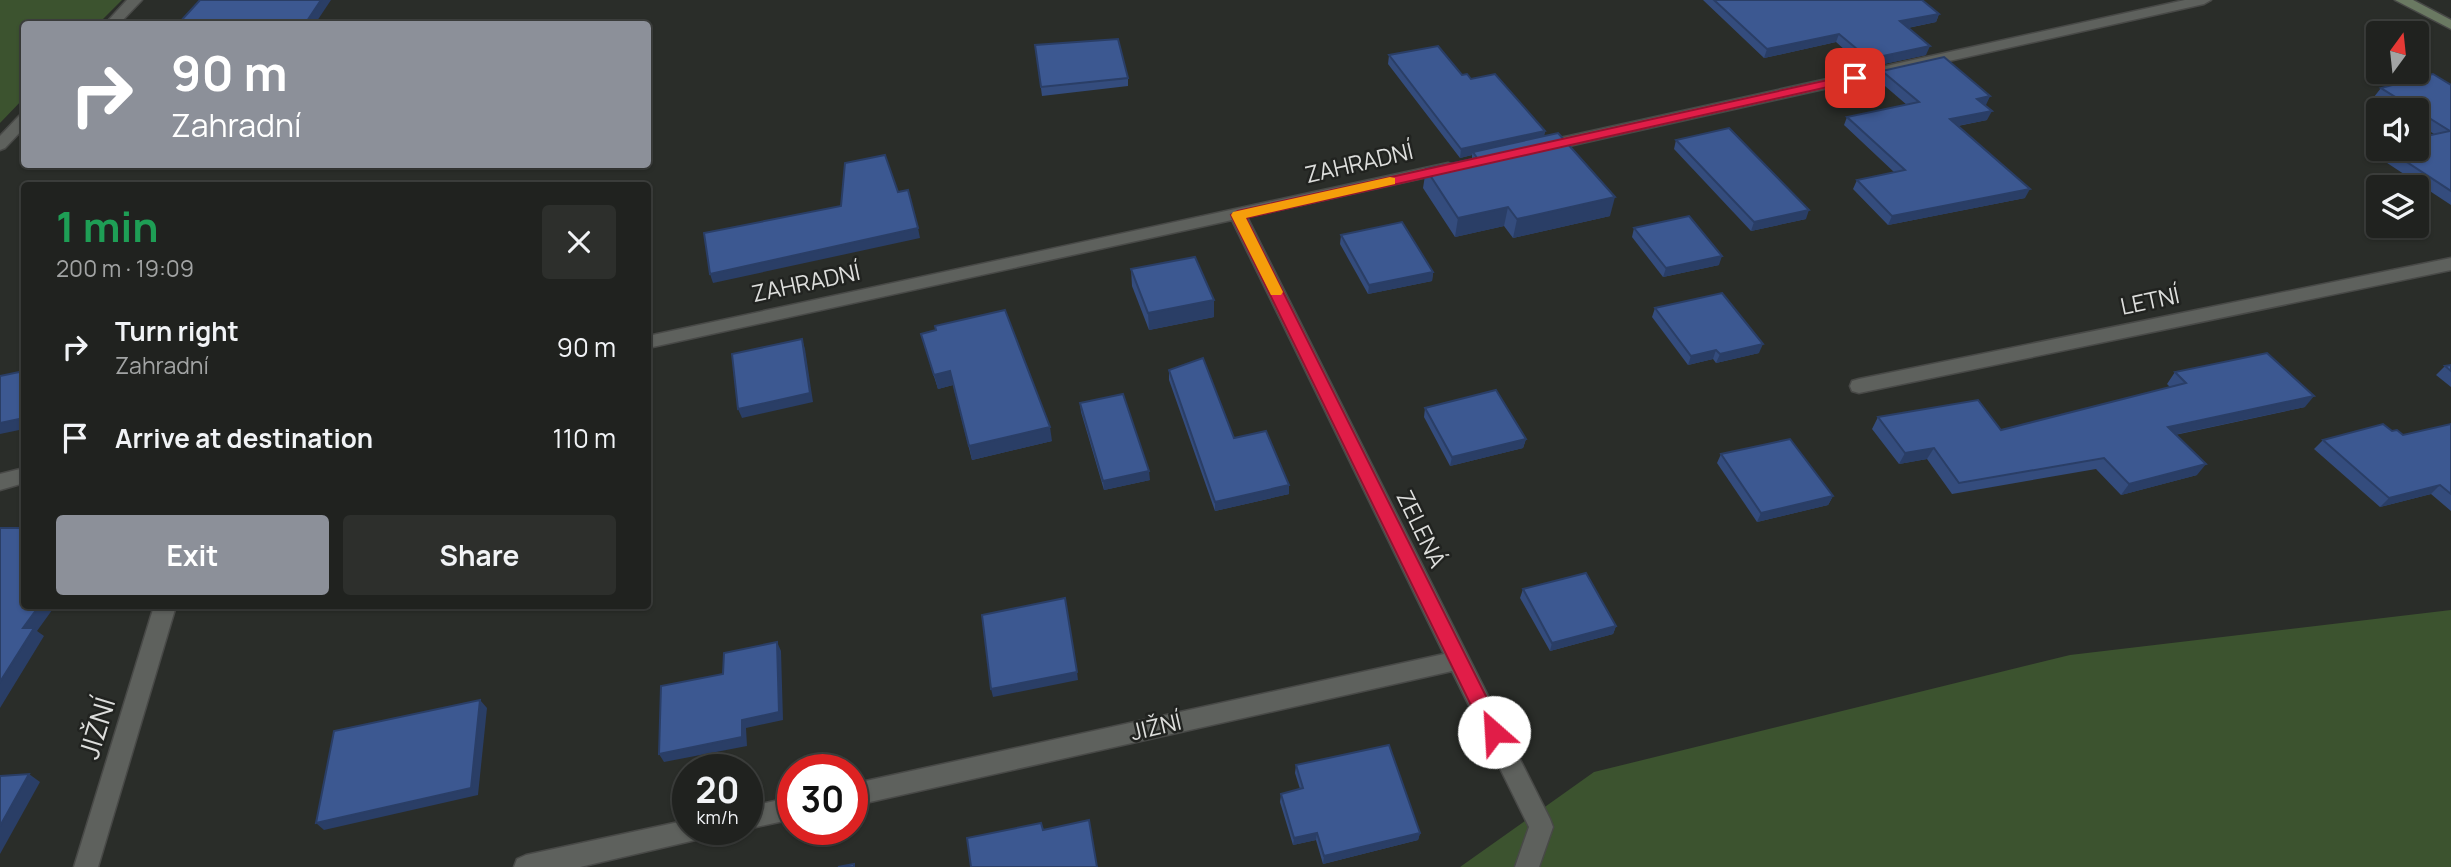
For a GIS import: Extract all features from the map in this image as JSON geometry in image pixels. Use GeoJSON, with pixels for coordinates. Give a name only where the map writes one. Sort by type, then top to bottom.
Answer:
{"type":"FeatureCollection","features":[{"type":"Feature","properties":{"kind":"main road"},"geometry":{"type":"LineString","coordinates":[[2402,0],[2451,25]]}},
{"type":"Feature","properties":{"kind":"street"},"geometry":{"type":"LineString","coordinates":[[115,21],[135,0]]}},
{"type":"Feature","properties":{"kind":"street"},"geometry":{"type":"LineString","coordinates":[[1524,152],[2204,0]]}},
{"type":"Feature","properties":{"kind":"street"},"geometry":{"type":"LineString","coordinates":[[0,145],[21,122]]}},
{"type":"Feature","properties":{"kind":"street","name":"ZAHRADNÍ"},"geometry":{"type":"LineString","coordinates":[[651,341],[1469,164]]}},
{"type":"Feature","properties":{"kind":"street","name":"ZELENÁ"},"geometry":{"type":"LineString","coordinates":[[1238,215],[1541,827],[1527,867]]}},
{"type":"Feature","properties":{"kind":"street","name":"LETNÍ"},"geometry":{"type":"LineString","coordinates":[[1859,386],[2451,264]]}},
{"type":"Feature","properties":{"kind":"street"},"geometry":{"type":"LineString","coordinates":[[0,481],[21,477]]}},
{"type":"Feature","properties":{"kind":"street","name":"JIŽNÍ"},"geometry":{"type":"LineString","coordinates":[[86,867],[163,609]]}},
{"type":"Feature","properties":{"kind":"street","name":"JIŽNÍ"},"geometry":{"type":"LineString","coordinates":[[868,791],[1459,660]]}},
{"type":"Feature","properties":{"kind":"street"},"geometry":{"type":"LineString","coordinates":[[526,867],[672,835]]}},
{"type":"Feature","properties":{"kind":"green space"},"geometry":{"type":"Polygon","coordinates":[[[0,0],[122,0],[101,21],[21,21],[21,101],[0,123],[0,0]]]}},
{"type":"Feature","properties":{"kind":"green space"},"geometry":{"type":"Polygon","coordinates":[[[2451,610],[2451,867],[1460,867],[1594,772],[2070,655],[2451,610]]]}},
{"type":"Feature","properties":{"kind":"building"},"geometry":{"type":"Polygon","coordinates":[[[200,0],[321,0],[307,21],[181,21],[200,0]]]}},
{"type":"Feature","properties":{"kind":"building"},"geometry":{"type":"Polygon","coordinates":[[[1714,0],[1922,0],[1939,14],[1900,21],[1930,46],[1869,59],[1839,34],[1767,49],[1714,0]]]}},
{"type":"Feature","properties":{"kind":"building"},"geometry":{"type":"Polygon","coordinates":[[[1118,39],[1128,78],[1041,87],[1035,45],[1118,39]]]}},
{"type":"Feature","properties":{"kind":"building"},"geometry":{"type":"Polygon","coordinates":[[[1438,46],[1462,75],[1467,74],[1471,79],[1495,74],[1545,131],[1461,149],[1389,55],[1438,46]]]}},
{"type":"Feature","properties":{"kind":"building"},"geometry":{"type":"Polygon","coordinates":[[[1944,57],[1990,96],[1977,99],[1992,111],[1950,119],[2030,189],[1892,216],[1857,180],[1905,170],[1847,117],[1919,102],[1882,71],[1944,57]]]}},
{"type":"Feature","properties":{"kind":"building"},"geometry":{"type":"Polygon","coordinates":[[[2433,74],[2451,85],[2451,191],[2405,161],[2429,161],[2429,135],[2450,131],[2429,118],[2429,98],[2397,98],[2381,88],[2396,84],[2429,84],[2429,75],[2433,74]]]}},
{"type":"Feature","properties":{"kind":"building"},"geometry":{"type":"Polygon","coordinates":[[[1729,128],[1809,210],[1754,222],[1676,140],[1729,128]]]}},
{"type":"Feature","properties":{"kind":"building"},"geometry":{"type":"Polygon","coordinates":[[[1558,133],[1615,197],[1517,219],[1508,207],[1458,218],[1426,169],[1477,158],[1473,152],[1558,133]]]}},
{"type":"Feature","properties":{"kind":"building"},"geometry":{"type":"Polygon","coordinates":[[[885,155],[898,192],[908,190],[918,228],[710,274],[704,233],[841,206],[845,163],[885,155]]]}},
{"type":"Feature","properties":{"kind":"building"},"geometry":{"type":"Polygon","coordinates":[[[1689,216],[1722,256],[1666,268],[1634,228],[1689,216]]]}},
{"type":"Feature","properties":{"kind":"building"},"geometry":{"type":"Polygon","coordinates":[[[1402,222],[1433,272],[1369,285],[1341,235],[1402,222]]]}},
{"type":"Feature","properties":{"kind":"building"},"geometry":{"type":"Polygon","coordinates":[[[1195,257],[1214,300],[1148,313],[1131,269],[1195,257]]]}},
{"type":"Feature","properties":{"kind":"building"},"geometry":{"type":"Polygon","coordinates":[[[1722,293],[1763,344],[1720,354],[1716,350],[1691,356],[1655,308],[1722,293]]]}},
{"type":"Feature","properties":{"kind":"building"},"geometry":{"type":"Polygon","coordinates":[[[1005,310],[1050,427],[969,446],[950,371],[934,375],[921,334],[936,330],[935,326],[1005,310]]]}},
{"type":"Feature","properties":{"kind":"building"},"geometry":{"type":"Polygon","coordinates":[[[802,339],[810,393],[738,409],[732,354],[802,339]]]}},
{"type":"Feature","properties":{"kind":"building"},"geometry":{"type":"Polygon","coordinates":[[[2267,353],[2314,396],[2168,427],[2206,464],[2129,484],[2104,458],[1959,483],[1934,448],[1905,453],[1878,417],[1978,400],[2001,430],[2186,383],[2175,372],[2267,353]]]}},
{"type":"Feature","properties":{"kind":"building"},"geometry":{"type":"Polygon","coordinates":[[[1203,358],[1234,438],[1266,431],[1289,485],[1215,502],[1169,370],[1203,358]]]}},
{"type":"Feature","properties":{"kind":"building"},"geometry":{"type":"Polygon","coordinates":[[[21,372],[21,419],[0,423],[0,376],[21,372]]]}},
{"type":"Feature","properties":{"kind":"building"},"geometry":{"type":"Polygon","coordinates":[[[1496,390],[1526,439],[1452,457],[1425,408],[1496,390]]]}},
{"type":"Feature","properties":{"kind":"building"},"geometry":{"type":"Polygon","coordinates":[[[1123,394],[1149,471],[1103,481],[1080,403],[1123,394]]]}},
{"type":"Feature","properties":{"kind":"building"},"geometry":{"type":"Polygon","coordinates":[[[2383,424],[2403,435],[2451,424],[2451,494],[2440,485],[2389,498],[2323,440],[2383,424]]]}},
{"type":"Feature","properties":{"kind":"building"},"geometry":{"type":"Polygon","coordinates":[[[1790,439],[1833,496],[1761,513],[1721,454],[1790,439]]]}},
{"type":"Feature","properties":{"kind":"building"},"geometry":{"type":"Polygon","coordinates":[[[0,528],[21,528],[21,609],[37,609],[23,628],[34,628],[0,682],[0,528]]]}},
{"type":"Feature","properties":{"kind":"building"},"geometry":{"type":"Polygon","coordinates":[[[1586,573],[1616,626],[1552,643],[1523,589],[1586,573]]]}},
{"type":"Feature","properties":{"kind":"building"},"geometry":{"type":"Polygon","coordinates":[[[1065,598],[1077,672],[991,689],[982,615],[1065,598]]]}},
{"type":"Feature","properties":{"kind":"building"},"geometry":{"type":"Polygon","coordinates":[[[777,642],[779,712],[742,720],[742,737],[659,754],[661,686],[723,674],[724,653],[777,642]]]}},
{"type":"Feature","properties":{"kind":"building"},"geometry":{"type":"Polygon","coordinates":[[[480,700],[471,788],[316,823],[334,731],[480,700]]]}},
{"type":"Feature","properties":{"kind":"building"},"geometry":{"type":"Polygon","coordinates":[[[1389,745],[1420,833],[1324,856],[1317,833],[1294,838],[1281,794],[1303,788],[1296,765],[1389,745]]]}},
{"type":"Feature","properties":{"kind":"building"},"geometry":{"type":"Polygon","coordinates":[[[29,774],[0,826],[0,776],[29,774]]]}},
{"type":"Feature","properties":{"kind":"building"},"geometry":{"type":"Polygon","coordinates":[[[1089,820],[1097,867],[971,867],[967,838],[1041,823],[1043,830],[1089,820]]]}},
{"type":"Feature","properties":{"kind":"slow traffic"},"geometry":{"type":"LineString","coordinates":[[1276,292],[1238,215],[1390,181]]}},
{"type":"Feature","properties":{"kind":"route"},"geometry":{"type":"LineString","coordinates":[[1494,732],[1238,215],[1855,78]]}}]}
